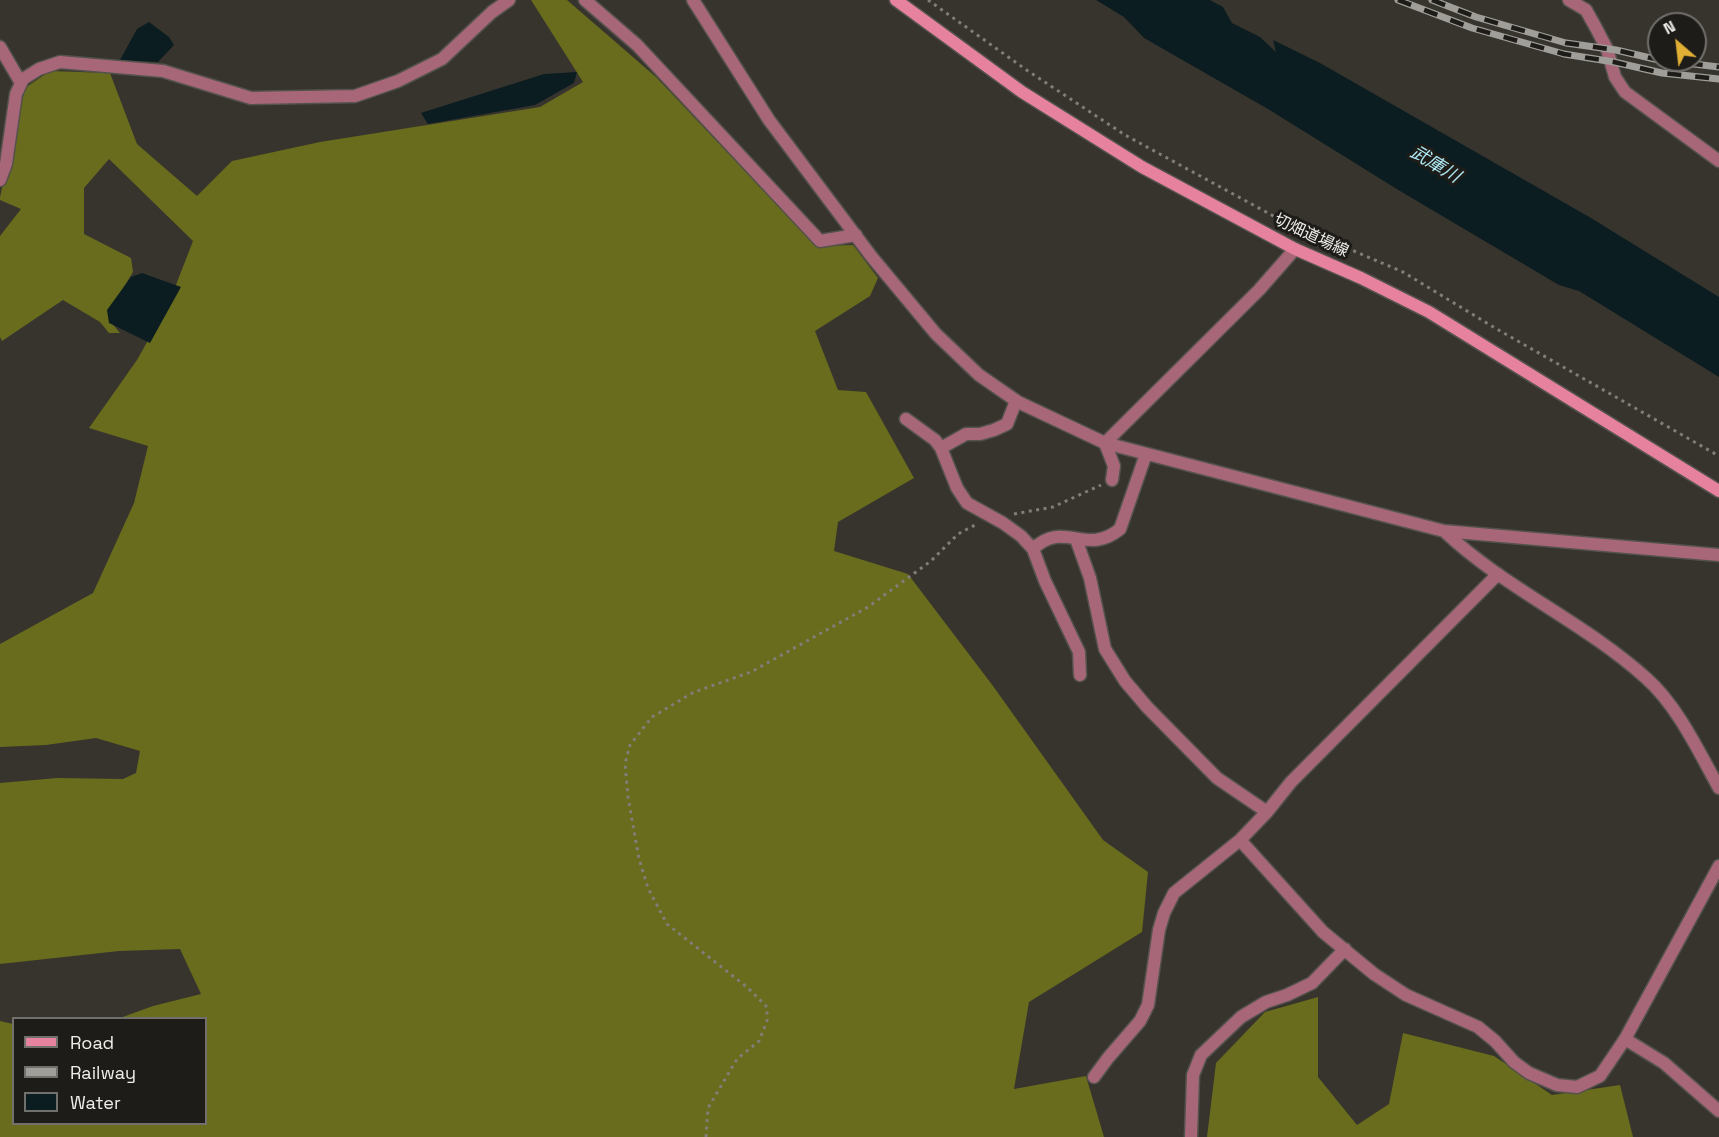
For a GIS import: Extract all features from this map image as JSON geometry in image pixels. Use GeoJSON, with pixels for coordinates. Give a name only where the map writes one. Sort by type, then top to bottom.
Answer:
{"type":"FeatureCollection","features":[{"type":"Feature","properties":{"kind":"main road","name":"切畑道場線"},"geometry":{"type":"LineString","coordinates":[[896,0],[1022,92],[1142,167],[1295,249],[1361,278],[1429,312],[1719,491]]}},
{"type":"Feature","properties":{"kind":"street"},"geometry":{"type":"LineString","coordinates":[[0,180],[6,164],[16,94],[23,79],[39,69],[60,62],[163,71],[251,98],[355,96],[398,81],[442,59],[508,0]]}},
{"type":"Feature","properties":{"kind":"street"},"geometry":{"type":"LineString","coordinates":[[585,0],[637,45],[820,241],[856,235]]}},
{"type":"Feature","properties":{"kind":"street"},"geometry":{"type":"LineString","coordinates":[[693,0],[769,120],[856,235],[936,334],[979,375],[1016,401],[1105,443],[1444,531],[1719,555]]}},
{"type":"Feature","properties":{"kind":"street"},"geometry":{"type":"LineString","coordinates":[[1569,0],[1586,10],[1607,49],[1615,76],[1625,92],[1719,161]]}},
{"type":"Feature","properties":{"kind":"street"},"geometry":{"type":"LineString","coordinates":[[2,56],[21,83]]}},
{"type":"Feature","properties":{"kind":"street"},"geometry":{"type":"LineString","coordinates":[[1105,443],[1259,290],[1295,249]]}},
{"type":"Feature","properties":{"kind":"street"},"geometry":{"type":"LineString","coordinates":[[941,448],[966,434],[980,434],[1006,424],[1016,401]]}},
{"type":"Feature","properties":{"kind":"street"},"geometry":{"type":"LineString","coordinates":[[906,419],[935,440],[941,448],[957,488],[967,503],[1003,523],[1021,536],[1033,549],[1045,581],[1079,652],[1080,675]]}},
{"type":"Feature","properties":{"kind":"street"},"geometry":{"type":"LineString","coordinates":[[1105,443],[1114,466],[1112,480]]}},
{"type":"Feature","properties":{"kind":"street"},"geometry":{"type":"LineString","coordinates":[[1033,549],[1050,537],[1064,535],[1097,541],[1110,537],[1120,529],[1146,454]]}},
{"type":"Feature","properties":{"kind":"street"},"geometry":{"type":"LineString","coordinates":[[1444,531],[1469,555],[1579,626],[1647,678],[1667,701],[1688,733],[1719,788]]}},
{"type":"Feature","properties":{"kind":"street"},"geometry":{"type":"LineString","coordinates":[[1076,539],[1090,578],[1105,649],[1125,681],[1147,708],[1217,778],[1267,812]]}},
{"type":"Feature","properties":{"kind":"street"},"geometry":{"type":"LineString","coordinates":[[1094,1077],[1140,1021],[1148,1005],[1159,930],[1174,893],[1240,840],[1291,782],[1498,574]]}},
{"type":"Feature","properties":{"kind":"street"},"geometry":{"type":"LineString","coordinates":[[1240,840],[1323,932],[1374,974],[1406,995],[1478,1027],[1495,1041],[1514,1062],[1529,1073],[1557,1085],[1577,1087],[1600,1076],[1625,1039],[1719,866]]}},
{"type":"Feature","properties":{"kind":"street"},"geometry":{"type":"LineString","coordinates":[[1191,1137],[1193,1075],[1202,1055],[1241,1017],[1266,1002],[1312,983],[1345,949]]}},
{"type":"Feature","properties":{"kind":"street"},"geometry":{"type":"LineString","coordinates":[[1625,1039],[1664,1063],[1719,1111]]}},
{"type":"Feature","properties":{"kind":"path"},"geometry":{"type":"LineString","coordinates":[[928,0],[1028,71],[1125,135],[1279,219],[1403,272],[1719,456]]}},
{"type":"Feature","properties":{"kind":"path"},"geometry":{"type":"LineString","coordinates":[[1008,515],[1053,507],[1112,480]]}},
{"type":"Feature","properties":{"kind":"path"},"geometry":{"type":"LineString","coordinates":[[706,1137],[708,1108],[737,1059],[759,1041],[767,1021],[766,1007],[748,988],[667,924],[652,897],[639,860],[628,797],[625,764],[630,745],[652,717],[694,692],[751,672],[868,607],[931,561],[958,534],[986,519]]}},
{"type":"Feature","properties":{"kind":"shaded area"},"geometry":{"type":"Polygon","coordinates":[[[531,0],[567,0],[656,77],[816,246],[853,245],[878,278],[870,296],[815,331],[838,390],[866,392],[914,478],[838,522],[834,551],[908,574],[993,686],[1103,840],[1148,872],[1142,932],[1029,1002],[1014,1089],[1086,1076],[1104,1137],[0,1137],[0,1021],[12,1024],[12,1125],[207,1125],[207,1017],[123,1017],[153,1006],[201,994],[180,949],[119,951],[0,964],[0,783],[57,778],[123,779],[136,773],[140,751],[96,738],[46,745],[0,747],[0,644],[93,593],[134,503],[148,446],[89,428],[137,360],[169,303],[193,241],[109,159],[84,188],[84,234],[131,258],[133,272],[109,311],[111,322],[120,333],[109,333],[100,322],[63,300],[2,341],[0,337],[0,236],[21,209],[0,200],[0,197],[25,88],[50,71],[110,73],[137,144],[197,196],[232,161],[320,142],[540,107],[583,82],[531,0]]]}},
{"type":"Feature","properties":{"kind":"shaded area"},"geometry":{"type":"Polygon","coordinates":[[[1318,997],[1318,1077],[1357,1125],[1389,1104],[1403,1033],[1494,1056],[1552,1095],[1620,1085],[1633,1137],[1207,1137],[1216,1063],[1265,1012],[1318,997]]]}},
{"type":"Feature","properties":{"kind":"water","name":"武庫川"},"geometry":{"type":"Polygon","coordinates":[[[1096,0],[1210,0],[1223,7],[1232,23],[1260,37],[1276,52],[1273,40],[1320,63],[1591,218],[1719,297],[1719,377],[1579,291],[1559,285],[1400,191],[1268,109],[1144,38],[1124,17],[1096,0]]]}},
{"type":"Feature","properties":{"kind":"water"},"geometry":{"type":"Polygon","coordinates":[[[149,22],[169,37],[174,45],[158,62],[120,60],[137,29],[149,22]]]}},
{"type":"Feature","properties":{"kind":"water"},"geometry":{"type":"Polygon","coordinates":[[[577,72],[574,83],[535,105],[428,124],[421,113],[544,74],[577,72]]]}},
{"type":"Feature","properties":{"kind":"water"},"geometry":{"type":"Polygon","coordinates":[[[142,273],[181,287],[150,343],[109,323],[107,310],[131,277],[142,273]]]}},
{"type":"Feature","properties":{"kind":"railway"},"geometry":{"type":"LineString","coordinates":[[1398,0],[1472,28],[1564,54],[1662,73],[1719,79]]}},
{"type":"Feature","properties":{"kind":"railway"},"geometry":{"type":"LineString","coordinates":[[1432,0],[1476,17],[1566,43],[1647,57]]}},
{"type":"Feature","properties":{"kind":"railway"},"geometry":{"type":"LineString","coordinates":[[1707,66],[1719,67]]}}]}
